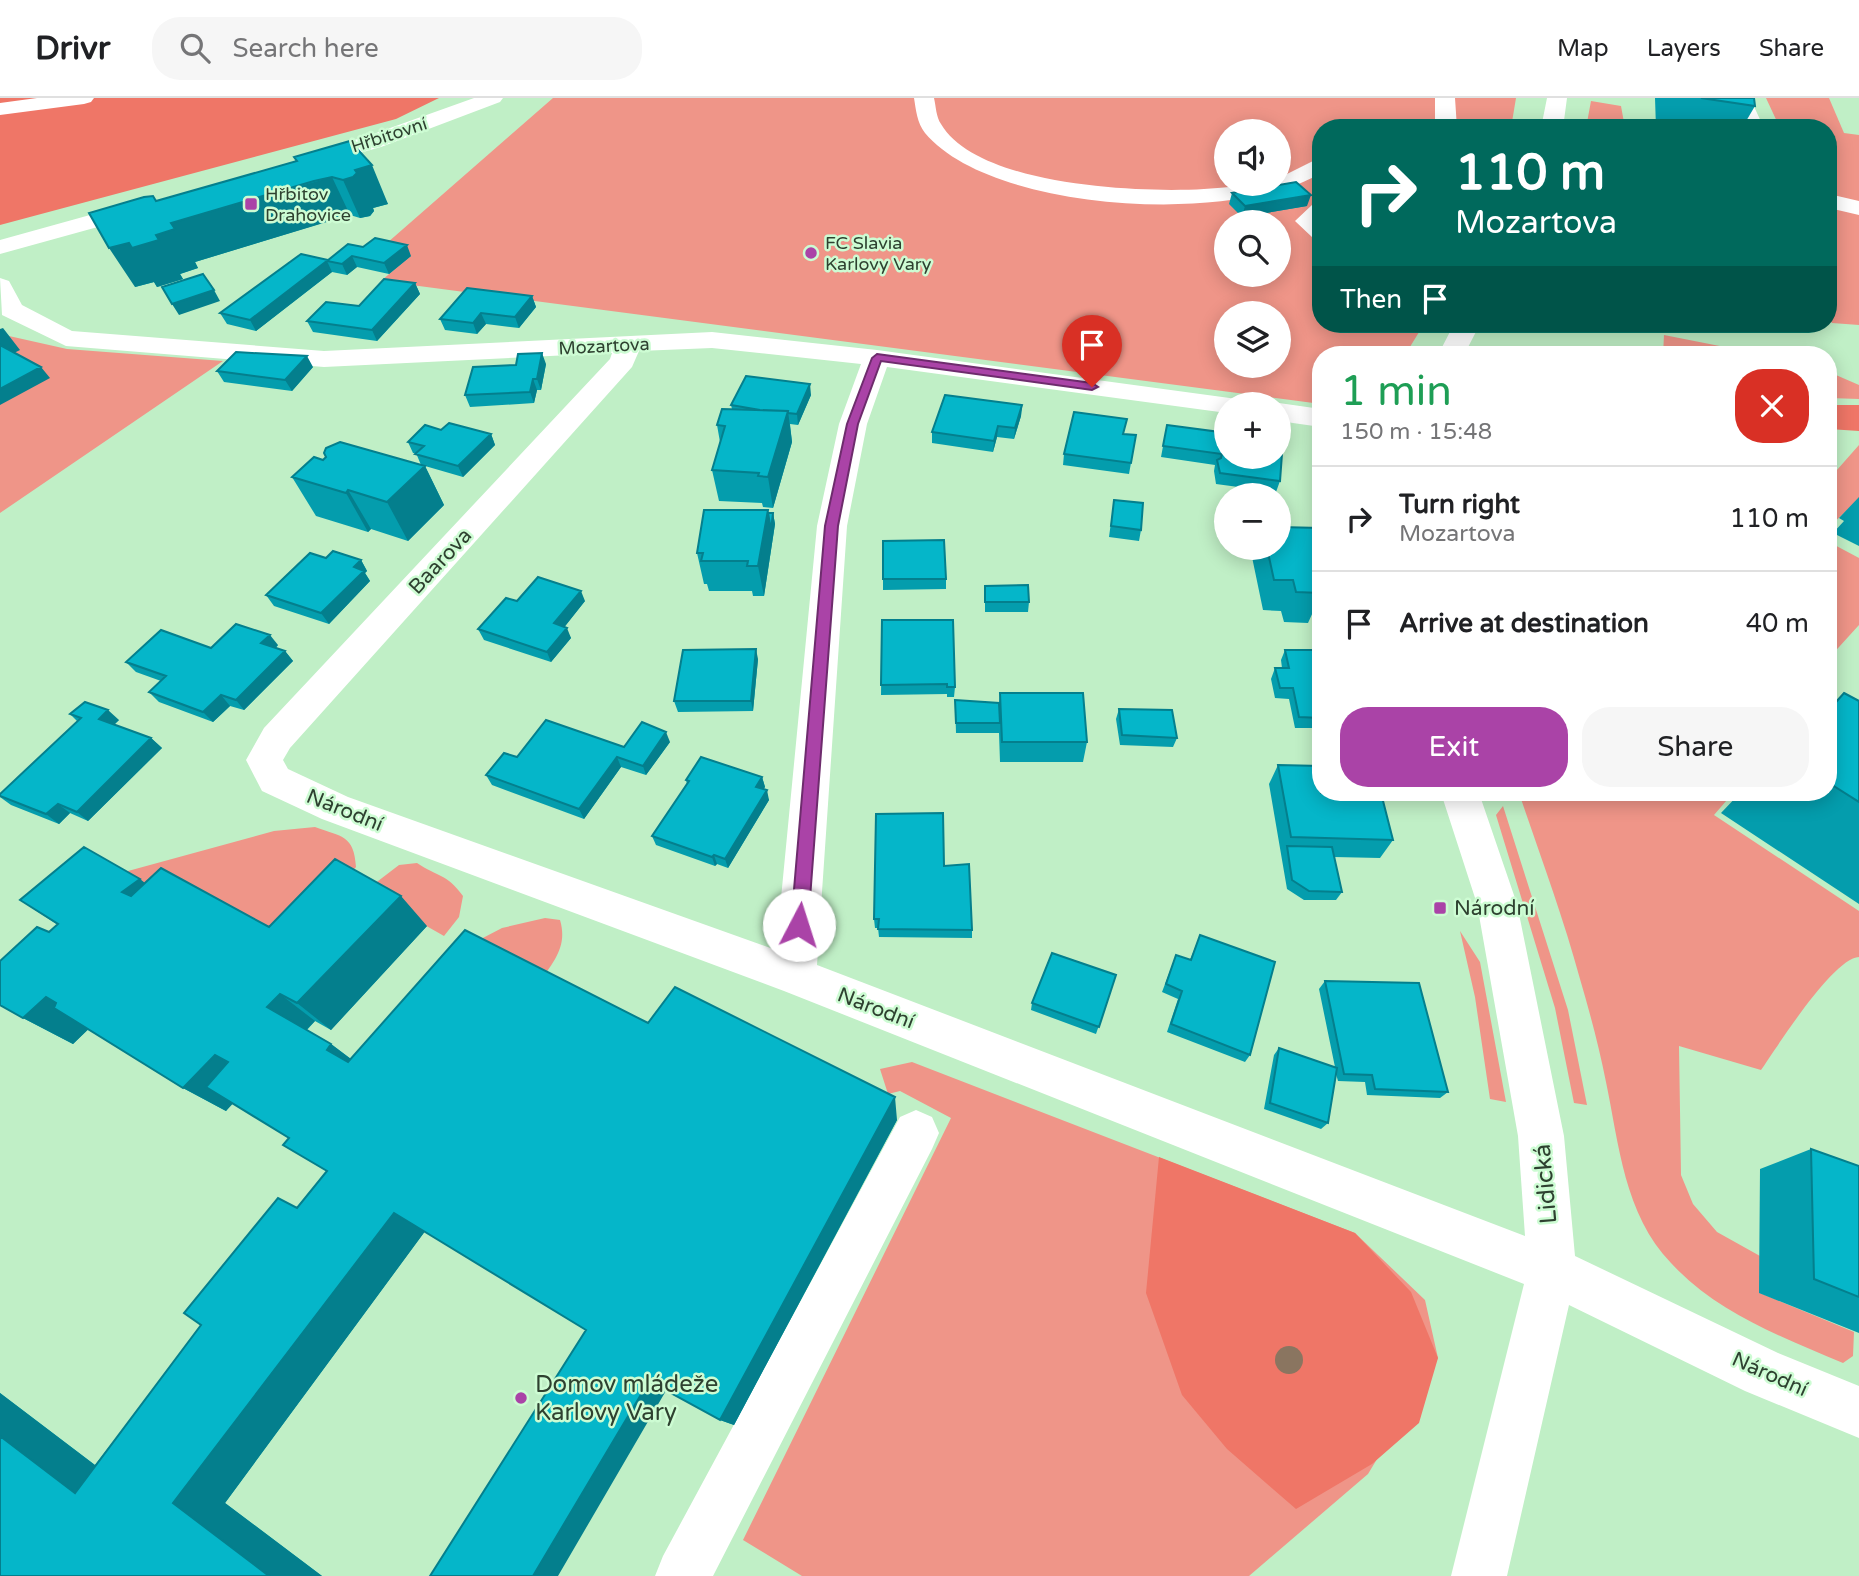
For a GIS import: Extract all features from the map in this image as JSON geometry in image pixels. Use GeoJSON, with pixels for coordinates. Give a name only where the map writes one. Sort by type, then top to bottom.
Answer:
{"type":"FeatureCollection","features":[{"type":"Feature","properties":{"kind":"street"},"geometry":{"type":"LineString","coordinates":[[0,108],[84,98]]}},
{"type":"Feature","properties":{"kind":"street","name":"Hřbitovní"},"geometry":{"type":"LineString","coordinates":[[280,168],[373,142],[493,98]]}},
{"type":"Feature","properties":{"kind":"street"},"geometry":{"type":"LineString","coordinates":[[924,98],[933,129],[953,149],[967,158],[1019,178],[1087,192],[1159,197],[1222,195],[1282,184],[1312,169]]}},
{"type":"Feature","properties":{"kind":"street"},"geometry":{"type":"LineString","coordinates":[[1445,98],[1446,119]]}},
{"type":"Feature","properties":{"kind":"street"},"geometry":{"type":"LineString","coordinates":[[1554,119],[1557,98]]}},
{"type":"Feature","properties":{"kind":"street"},"geometry":{"type":"LineString","coordinates":[[1740,98],[1750,119]]}},
{"type":"Feature","properties":{"kind":"street"},"geometry":{"type":"LineString","coordinates":[[0,247],[160,202]]}},
{"type":"Feature","properties":{"kind":"street"},"geometry":{"type":"LineString","coordinates":[[1837,203],[1859,208]]}},
{"type":"Feature","properties":{"kind":"street","name":"Mozartova"},"geometry":{"type":"LineString","coordinates":[[0,286],[10,310],[66,338],[93,341],[324,359],[712,340],[877,358],[1214,403]]}},
{"type":"Feature","properties":{"kind":"street","name":"Baarova"},"geometry":{"type":"LineString","coordinates":[[275,780],[264,760],[277,738],[623,361],[628,344]]}},
{"type":"Feature","properties":{"kind":"street"},"geometry":{"type":"LineString","coordinates":[[795,976],[832,526],[853,424],[877,358]]}},
{"type":"Feature","properties":{"kind":"street"},"geometry":{"type":"LineString","coordinates":[[1291,414],[1312,417]]}},
{"type":"Feature","properties":{"kind":"street","name":"Národní"},"geometry":{"type":"LineString","coordinates":[[275,780],[335,808],[795,976],[1552,1272],[1763,1373],[1859,1412]]}},
{"type":"Feature","properties":{"kind":"street","name":"Lidická"},"geometry":{"type":"LineString","coordinates":[[1463,801],[1497,904],[1541,1136],[1552,1272],[1513,1425],[1479,1576]]}},
{"type":"Feature","properties":{"kind":"street"},"geometry":{"type":"LineString","coordinates":[[683,1576],[916,1133]]}},
{"type":"Feature","properties":{"kind":"shaded area"},"geometry":{"type":"Polygon","coordinates":[[[0,98],[439,98],[396,119],[0,225],[0,98]]]}},
{"type":"Feature","properties":{"kind":"shaded area","name":"FC Slavia Karlovy Vary"},"geometry":{"type":"Polygon","coordinates":[[[553,98],[1516,98],[1512,119],[1312,119],[1312,333],[1418,333],[1411,346],[1312,346],[1312,403],[1291,400],[1291,392],[1229,392],[381,281],[410,256],[379,250],[553,98]]]}},
{"type":"Feature","properties":{"kind":"shaded area"},"geometry":{"type":"Polygon","coordinates":[[[1766,98],[1829,98],[1844,133],[1859,135],[1859,203],[1837,198],[1837,119],[1776,119],[1766,98]]]}},
{"type":"Feature","properties":{"kind":"shaded area"},"geometry":{"type":"Polygon","coordinates":[[[1591,101],[1621,106],[1623,119],[1588,119],[1591,101]]]}},
{"type":"Feature","properties":{"kind":"shaded area"},"geometry":{"type":"Polygon","coordinates":[[[1837,208],[1859,212],[1859,325],[1837,323],[1837,208]]]}},
{"type":"Feature","properties":{"kind":"shaded area"},"geometry":{"type":"Polygon","coordinates":[[[0,334],[67,349],[223,361],[0,513],[0,334]]]}},
{"type":"Feature","properties":{"kind":"shaded area"},"geometry":{"type":"Polygon","coordinates":[[[1664,335],[1720,346],[1663,346],[1664,335]]]}},
{"type":"Feature","properties":{"kind":"shaded area"},"geometry":{"type":"Polygon","coordinates":[[[1837,375],[1859,385],[1859,399],[1837,398],[1837,375]]]}},
{"type":"Feature","properties":{"kind":"shaded area"},"geometry":{"type":"Polygon","coordinates":[[[1837,405],[1859,405],[1859,431],[1837,430],[1837,405]]]}},
{"type":"Feature","properties":{"kind":"shaded area"},"geometry":{"type":"Polygon","coordinates":[[[1859,445],[1859,499],[1837,520],[1837,470],[1859,445]]]}},
{"type":"Feature","properties":{"kind":"shaded area"},"geometry":{"type":"Polygon","coordinates":[[[1837,546],[1859,558],[1859,625],[1837,649],[1837,546]]]}},
{"type":"Feature","properties":{"kind":"shaded area"},"geometry":{"type":"Polygon","coordinates":[[[1522,801],[1726,801],[1714,815],[1859,911],[1859,957],[1848,961],[1821,987],[1761,1070],[1679,1046],[1681,1175],[1693,1204],[1717,1232],[1760,1256],[1760,1293],[1854,1332],[1853,1356],[1843,1363],[1730,1310],[1689,1281],[1655,1244],[1633,1201],[1626,1177],[1591,1017],[1559,909],[1522,801]]]}},
{"type":"Feature","properties":{"kind":"shaded area"},"geometry":{"type":"Polygon","coordinates":[[[1503,806],[1568,1010],[1587,1105],[1574,1103],[1555,1008],[1496,815],[1503,806]]]}},
{"type":"Feature","properties":{"kind":"shaded area"},"geometry":{"type":"Polygon","coordinates":[[[315,827],[345,839],[353,849],[356,867],[292,950],[125,879],[128,871],[274,831],[315,827]]]}},
{"type":"Feature","properties":{"kind":"shaded area"},"geometry":{"type":"Polygon","coordinates":[[[417,863],[446,879],[463,896],[459,917],[444,936],[365,891],[399,865],[417,863]]]}},
{"type":"Feature","properties":{"kind":"shaded area"},"geometry":{"type":"Polygon","coordinates":[[[545,918],[560,920],[562,938],[558,954],[539,983],[479,940],[502,928],[545,918]]]}},
{"type":"Feature","properties":{"kind":"shaded area"},"geometry":{"type":"Polygon","coordinates":[[[1460,931],[1480,962],[1506,1102],[1490,1099],[1475,997],[1460,931]]]}},
{"type":"Feature","properties":{"kind":"shaded area"},"geometry":{"type":"Polygon","coordinates":[[[912,1062],[1355,1233],[1425,1300],[1438,1358],[1368,1474],[1249,1576],[802,1576],[743,1540],[951,1118],[900,1091],[888,1094],[880,1069],[912,1062]]]}},
{"type":"Feature","properties":{"kind":"shaded area"},"geometry":{"type":"Polygon","coordinates":[[[1159,1157],[1355,1233],[1411,1292],[1438,1358],[1419,1423],[1372,1464],[1296,1509],[1227,1449],[1182,1395],[1146,1293],[1159,1157]]]}},
{"type":"Feature","properties":{"kind":"building"},"geometry":{"type":"Polygon","coordinates":[[[1701,98],[1754,98],[1755,106],[1701,98]]]}},
{"type":"Feature","properties":{"kind":"building"},"geometry":{"type":"Polygon","coordinates":[[[350,141],[372,165],[355,170],[357,173],[353,177],[343,180],[332,177],[314,181],[171,223],[175,229],[156,235],[159,240],[132,248],[129,243],[109,248],[89,213],[144,197],[153,196],[156,201],[297,161],[294,157],[350,141]]]}},
{"type":"Feature","properties":{"kind":"building"},"geometry":{"type":"Polygon","coordinates":[[[1296,182],[1311,195],[1245,206],[1235,196],[1291,196],[1291,183],[1296,182]]]}},
{"type":"Feature","properties":{"kind":"building"},"geometry":{"type":"Polygon","coordinates":[[[375,238],[407,245],[384,263],[352,256],[342,264],[327,261],[348,244],[363,247],[375,238]]]}},
{"type":"Feature","properties":{"kind":"building"},"geometry":{"type":"Polygon","coordinates":[[[301,254],[328,260],[250,320],[220,313],[301,254]]]}},
{"type":"Feature","properties":{"kind":"building"},"geometry":{"type":"Polygon","coordinates":[[[203,274],[214,290],[172,304],[162,287],[203,274]]]}},
{"type":"Feature","properties":{"kind":"building"},"geometry":{"type":"Polygon","coordinates":[[[384,279],[415,283],[372,330],[307,321],[326,302],[359,306],[384,279]]]}},
{"type":"Feature","properties":{"kind":"building"},"geometry":{"type":"Polygon","coordinates":[[[467,288],[532,296],[515,317],[481,313],[473,323],[440,319],[467,288]]]}},
{"type":"Feature","properties":{"kind":"building"},"geometry":{"type":"Polygon","coordinates":[[[0,345],[41,367],[0,389],[0,345]]]}},
{"type":"Feature","properties":{"kind":"building"},"geometry":{"type":"Polygon","coordinates":[[[236,352],[307,356],[285,380],[217,371],[236,352]]]}},
{"type":"Feature","properties":{"kind":"building"},"geometry":{"type":"Polygon","coordinates":[[[542,353],[537,379],[533,379],[530,392],[465,395],[473,367],[516,365],[518,354],[542,353]]]}},
{"type":"Feature","properties":{"kind":"building"},"geometry":{"type":"Polygon","coordinates":[[[746,376],[810,384],[797,414],[731,405],[746,376]]]}},
{"type":"Feature","properties":{"kind":"building"},"geometry":{"type":"Polygon","coordinates":[[[945,395],[1022,405],[1015,428],[998,426],[994,441],[932,432],[945,395]]]}},
{"type":"Feature","properties":{"kind":"building"},"geometry":{"type":"Polygon","coordinates":[[[722,409],[788,411],[768,477],[758,476],[759,473],[712,470],[725,426],[717,425],[722,409]]]}},
{"type":"Feature","properties":{"kind":"building"},"geometry":{"type":"Polygon","coordinates":[[[1074,412],[1127,419],[1123,434],[1136,435],[1131,463],[1064,454],[1074,412]]]}},
{"type":"Feature","properties":{"kind":"building"},"geometry":{"type":"Polygon","coordinates":[[[449,423],[491,434],[458,466],[415,454],[424,446],[408,442],[425,425],[441,430],[449,423]]]}},
{"type":"Feature","properties":{"kind":"building"},"geometry":{"type":"Polygon","coordinates":[[[1167,425],[1214,431],[1214,453],[1163,446],[1167,425]]]}},
{"type":"Feature","properties":{"kind":"building"},"geometry":{"type":"Polygon","coordinates":[[[340,442],[425,466],[387,502],[292,477],[314,457],[323,460],[326,457],[326,448],[340,442]]]}},
{"type":"Feature","properties":{"kind":"building"},"geometry":{"type":"Polygon","coordinates":[[[1219,469],[1281,469],[1280,481],[1220,473],[1219,469]]]}},
{"type":"Feature","properties":{"kind":"building"},"geometry":{"type":"Polygon","coordinates":[[[1114,500],[1143,503],[1141,530],[1111,526],[1114,500]]]}},
{"type":"Feature","properties":{"kind":"building"},"geometry":{"type":"Polygon","coordinates":[[[704,510],[768,510],[758,566],[747,566],[748,561],[701,561],[703,553],[697,553],[704,510]]]}},
{"type":"Feature","properties":{"kind":"building"},"geometry":{"type":"Polygon","coordinates":[[[768,513],[773,513],[771,530],[768,513]]]}},
{"type":"Feature","properties":{"kind":"building"},"geometry":{"type":"Polygon","coordinates":[[[1291,527],[1312,528],[1312,593],[1296,592],[1293,580],[1274,580],[1270,560],[1291,560],[1291,527]]]}},
{"type":"Feature","properties":{"kind":"building"},"geometry":{"type":"Polygon","coordinates":[[[944,540],[946,579],[883,579],[883,541],[944,540]]]}},
{"type":"Feature","properties":{"kind":"building"},"geometry":{"type":"Polygon","coordinates":[[[333,551],[361,560],[354,567],[364,571],[321,613],[266,595],[310,553],[326,558],[333,551]]]}},
{"type":"Feature","properties":{"kind":"building"},"geometry":{"type":"Polygon","coordinates":[[[538,577],[581,591],[554,623],[567,628],[547,652],[478,629],[506,598],[517,601],[538,577]]]}},
{"type":"Feature","properties":{"kind":"building"},"geometry":{"type":"Polygon","coordinates":[[[1028,585],[1029,602],[985,602],[985,586],[1028,585]]]}},
{"type":"Feature","properties":{"kind":"building"},"geometry":{"type":"Polygon","coordinates":[[[882,620],[953,620],[955,687],[947,687],[947,684],[881,685],[882,620]]]}},
{"type":"Feature","properties":{"kind":"building"},"geometry":{"type":"Polygon","coordinates":[[[236,624],[270,635],[261,643],[285,651],[236,700],[221,695],[203,712],[149,692],[166,676],[126,662],[161,630],[211,648],[236,624]]]}},
{"type":"Feature","properties":{"kind":"building"},"geometry":{"type":"Polygon","coordinates":[[[756,649],[751,701],[674,701],[683,650],[756,649]]]}},
{"type":"Feature","properties":{"kind":"building"},"geometry":{"type":"Polygon","coordinates":[[[1285,650],[1312,650],[1312,718],[1299,717],[1293,688],[1280,688],[1275,668],[1289,668],[1285,650]]]}},
{"type":"Feature","properties":{"kind":"building"},"geometry":{"type":"Polygon","coordinates":[[[1000,693],[1083,693],[1087,742],[1002,742],[1000,693]]]}},
{"type":"Feature","properties":{"kind":"building"},"geometry":{"type":"Polygon","coordinates":[[[1844,693],[1859,701],[1859,802],[1837,788],[1837,701],[1844,693]]]}},
{"type":"Feature","properties":{"kind":"building"},"geometry":{"type":"Polygon","coordinates":[[[955,700],[999,703],[1000,723],[956,723],[955,700]]]}},
{"type":"Feature","properties":{"kind":"building"},"geometry":{"type":"Polygon","coordinates":[[[85,702],[108,710],[99,719],[151,738],[77,812],[58,804],[46,814],[0,796],[81,718],[70,714],[85,702]]]}},
{"type":"Feature","properties":{"kind":"building"},"geometry":{"type":"Polygon","coordinates":[[[1119,709],[1172,710],[1177,738],[1122,735],[1119,709]]]}},
{"type":"Feature","properties":{"kind":"building"},"geometry":{"type":"Polygon","coordinates":[[[546,720],[624,747],[642,722],[666,732],[643,766],[617,757],[579,809],[486,775],[504,753],[517,757],[546,720]]]}},
{"type":"Feature","properties":{"kind":"building"},"geometry":{"type":"Polygon","coordinates":[[[701,757],[762,777],[756,787],[767,790],[725,859],[652,836],[689,781],[686,780],[701,757]]]}},
{"type":"Feature","properties":{"kind":"building"},"geometry":{"type":"Polygon","coordinates":[[[1278,765],[1312,766],[1312,801],[1383,801],[1393,840],[1291,837],[1278,765]]]}},
{"type":"Feature","properties":{"kind":"building"},"geometry":{"type":"Polygon","coordinates":[[[943,813],[944,866],[969,864],[972,930],[878,929],[879,919],[874,919],[876,814],[943,813]]]}},
{"type":"Feature","properties":{"kind":"building"},"geometry":{"type":"Polygon","coordinates":[[[1287,846],[1332,847],[1342,892],[1309,891],[1292,880],[1287,846]]]}},
{"type":"Feature","properties":{"kind":"building"},"geometry":{"type":"Polygon","coordinates":[[[84,847],[140,879],[122,892],[131,896],[161,868],[269,927],[335,859],[401,896],[297,1003],[280,994],[267,1007],[331,1044],[327,1050],[348,1062],[465,930],[648,1023],[675,987],[895,1097],[720,1420],[649,1381],[533,1576],[430,1576],[586,1330],[394,1213],[173,1503],[269,1576],[0,1576],[0,1436],[75,1493],[201,1325],[184,1313],[278,1198],[297,1208],[327,1171],[283,1145],[289,1138],[206,1087],[228,1062],[215,1055],[183,1088],[54,1008],[56,1003],[46,997],[23,1018],[0,1005],[0,961],[37,927],[49,932],[58,924],[20,900],[84,847]]]}},
{"type":"Feature","properties":{"kind":"building"},"geometry":{"type":"Polygon","coordinates":[[[1200,935],[1275,962],[1250,1055],[1171,1024],[1182,991],[1166,984],[1176,955],[1191,960],[1200,935]]]}},
{"type":"Feature","properties":{"kind":"building"},"geometry":{"type":"Polygon","coordinates":[[[1052,953],[1116,975],[1099,1027],[1032,1003],[1052,953]]]}},
{"type":"Feature","properties":{"kind":"building"},"geometry":{"type":"Polygon","coordinates":[[[1325,981],[1419,983],[1448,1092],[1375,1089],[1372,1075],[1344,1074],[1325,981]]]}},
{"type":"Feature","properties":{"kind":"building"},"geometry":{"type":"Polygon","coordinates":[[[1279,1048],[1337,1068],[1328,1123],[1270,1103],[1279,1048]]]}},
{"type":"Feature","properties":{"kind":"building"},"geometry":{"type":"Polygon","coordinates":[[[1811,1149],[1859,1166],[1859,1297],[1814,1279],[1811,1149]]]}},
{"type":"Feature","properties":{"kind":"place","name":"Hřbitov Drahovice"},"geometry":{"type":"Point","coordinates":[251,204]}},
{"type":"Feature","properties":{"kind":"place","name":"FC Slavia Karlovy Vary"},"geometry":{"type":"Point","coordinates":[811,253]}},
{"type":"Feature","properties":{"kind":"place","name":"Národní"},"geometry":{"type":"Point","coordinates":[1440,908]}},
{"type":"Feature","properties":{"kind":"place","name":"Domov mládeže Karlovy Vary"},"geometry":{"type":"Point","coordinates":[521,1398]}},
{"type":"Feature","properties":{"kind":"route"},"geometry":{"type":"LineString","coordinates":[[799,925],[832,526],[853,424],[877,358],[1092,387]]}}]}
